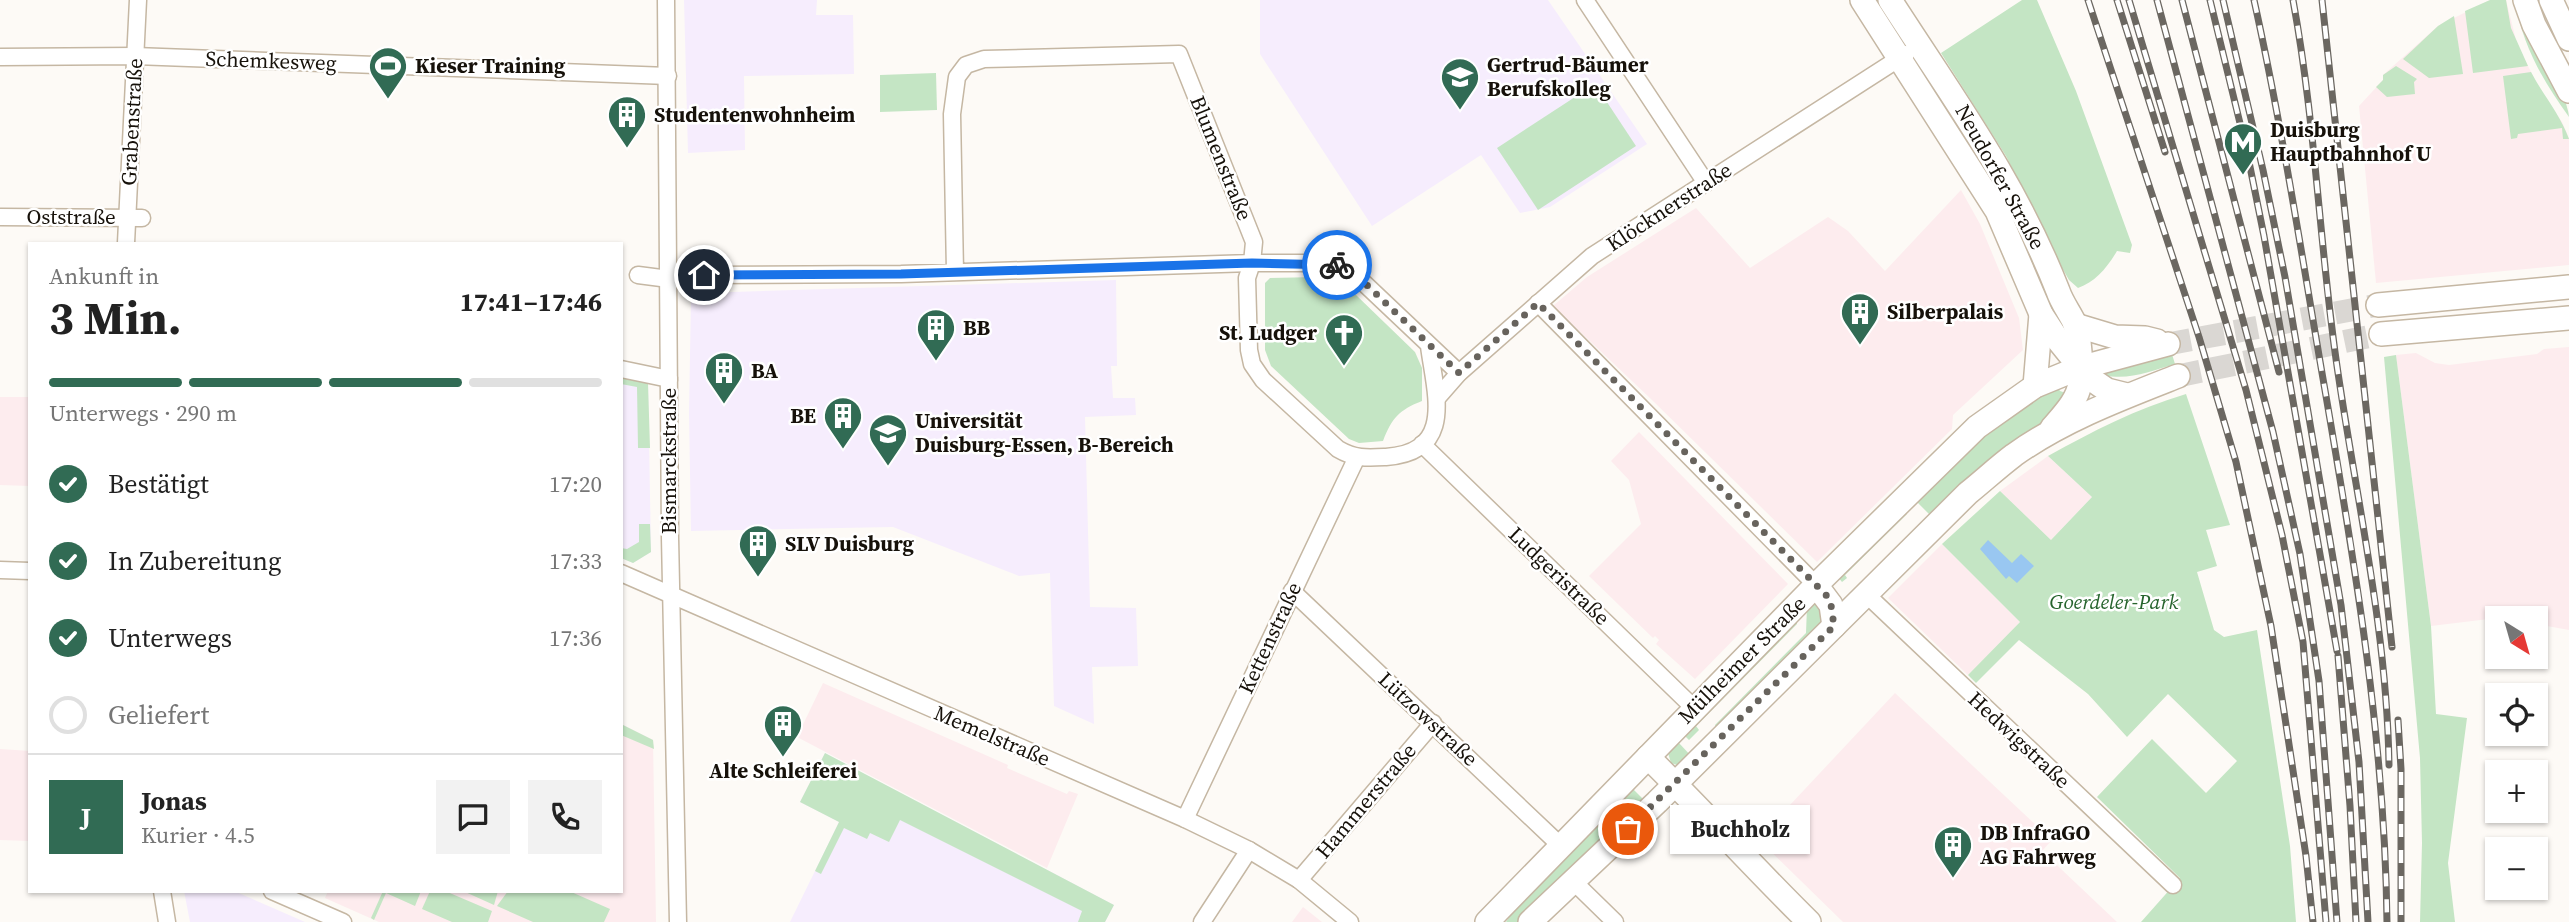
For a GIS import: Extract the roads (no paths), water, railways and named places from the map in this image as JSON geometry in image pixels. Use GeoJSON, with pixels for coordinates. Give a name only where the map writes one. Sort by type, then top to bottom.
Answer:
{"type":"FeatureCollection","features":[{"type":"Feature","properties":{"kind":"main road","name":"Neudorfer Straße"},"geometry":{"type":"LineString","coordinates":[[1862,0],[1997,211],[2041,314],[2035,386]]}},
{"type":"Feature","properties":{"kind":"main road","name":"Neudorfer Straße"},"geometry":{"type":"LineString","coordinates":[[1890,0],[1994,158],[2018,202],[2062,302],[2066,333]]}},
{"type":"Feature","properties":{"kind":"main road"},"geometry":{"type":"LineString","coordinates":[[2525,0],[2534,25],[2569,91]]}},
{"type":"Feature","properties":{"kind":"main road"},"geometry":{"type":"LineString","coordinates":[[2550,0],[2569,39]]}},
{"type":"Feature","properties":{"kind":"main road"},"geometry":{"type":"LineString","coordinates":[[2378,305],[2569,287]]}},
{"type":"Feature","properties":{"kind":"main road","name":"Neudorfer Straße"},"geometry":{"type":"LineString","coordinates":[[2041,314],[2079,347],[2080,385],[2074,400],[2047,434]]}},
{"type":"Feature","properties":{"kind":"main road"},"geometry":{"type":"LineString","coordinates":[[2381,334],[2569,318]]}},
{"type":"Feature","properties":{"kind":"main road","name":"Mülheimer Straße"},"geometry":{"type":"LineString","coordinates":[[1488,922],[1816,585],[1977,427],[2035,386],[2079,368],[2168,344],[2145,338],[2066,333]]}},
{"type":"Feature","properties":{"kind":"main road"},"geometry":{"type":"LineString","coordinates":[[2079,368],[2097,384],[2127,395]]}},
{"type":"Feature","properties":{"kind":"main road","name":"Mülheimer Straße"},"geometry":{"type":"LineString","coordinates":[[1531,922],[1675,784],[1968,494],[2013,456],[2047,434],[2127,395],[2178,376]]}},
{"type":"Feature","properties":{"kind":"main road"},"geometry":{"type":"LineString","coordinates":[[1816,585],[1831,605],[1834,626]]}},
{"type":"Feature","properties":{"kind":"main road"},"geometry":{"type":"LineString","coordinates":[[1648,757],[1740,855],[1809,922]]}},
{"type":"Feature","properties":{"kind":"street","name":"Grabenstraße"},"geometry":{"type":"LineString","coordinates":[[126,242],[134,217],[138,0]]}},
{"type":"Feature","properties":{"kind":"street","name":"Bismarckstraße"},"geometry":{"type":"LineString","coordinates":[[666,0],[678,922]]}},
{"type":"Feature","properties":{"kind":"street"},"geometry":{"type":"LineString","coordinates":[[1585,0],[1706,183]]}},
{"type":"Feature","properties":{"kind":"street","name":"Klöcknerstraße"},"geometry":{"type":"LineString","coordinates":[[1438,397],[1459,373],[1592,257],[1921,45]]}},
{"type":"Feature","properties":{"kind":"street","name":"Blumenstraße"},"geometry":{"type":"LineString","coordinates":[[955,272],[952,114],[957,77],[966,65],[984,59],[1179,54],[1254,242],[1252,263]]}},
{"type":"Feature","properties":{"kind":"street","name":"Schemkesweg"},"geometry":{"type":"LineString","coordinates":[[0,57],[135,56],[668,76]]}},
{"type":"Feature","properties":{"kind":"street","name":"Oststraße"},"geometry":{"type":"LineString","coordinates":[[0,217],[134,217]]}},
{"type":"Feature","properties":{"kind":"street"},"geometry":{"type":"LineString","coordinates":[[1252,263],[1247,278],[1252,364],[1263,380],[1328,440],[1338,449],[1356,458],[1395,456],[1411,452],[1432,432],[1437,419],[1438,397],[1429,346]]}},
{"type":"Feature","properties":{"kind":"street"},"geometry":{"type":"LineString","coordinates":[[638,275],[669,279],[704,275],[1324,263],[1349,268],[1459,373]]}},
{"type":"Feature","properties":{"kind":"street"},"geometry":{"type":"LineString","coordinates":[[1538,303],[1816,585]]}},
{"type":"Feature","properties":{"kind":"street"},"geometry":{"type":"LineString","coordinates":[[623,369],[669,379]]}},
{"type":"Feature","properties":{"kind":"street","name":"Ludgeristraße"},"geometry":{"type":"LineString","coordinates":[[1422,444],[1695,709]]}},
{"type":"Feature","properties":{"kind":"street","name":"Kettenstraße"},"geometry":{"type":"LineString","coordinates":[[1185,819],[1356,458]]}},
{"type":"Feature","properties":{"kind":"street"},"geometry":{"type":"LineString","coordinates":[[0,570],[28,571]]}},
{"type":"Feature","properties":{"kind":"street","name":"Memelstraße"},"geometry":{"type":"LineString","coordinates":[[623,574],[1185,819],[1250,850],[1298,880],[1350,922]]}},
{"type":"Feature","properties":{"kind":"street","name":"Lützowstraße"},"geometry":{"type":"LineString","coordinates":[[1292,591],[1562,847]]}},
{"type":"Feature","properties":{"kind":"street","name":"Hedwigstraße"},"geometry":{"type":"LineString","coordinates":[[1866,594],[2173,885]]}},
{"type":"Feature","properties":{"kind":"street","name":"Hammerstraße"},"geometry":{"type":"LineString","coordinates":[[1298,880],[1433,723]]}},
{"type":"Feature","properties":{"kind":"street"},"geometry":{"type":"LineString","coordinates":[[1202,922],[1250,850]]}},
{"type":"Feature","properties":{"kind":"street"},"geometry":{"type":"LineString","coordinates":[[1573,881],[1615,922]]}},
{"type":"Feature","properties":{"kind":"street"},"geometry":{"type":"LineString","coordinates":[[162,893],[167,922]]}},
{"type":"Feature","properties":{"kind":"street"},"geometry":{"type":"LineString","coordinates":[[277,893],[343,922]]}},
{"type":"Feature","properties":{"kind":"water"},"geometry":{"type":"Polygon","coordinates":[[[1988,540],[2012,563],[2021,554],[2034,566],[2017,583],[2009,576],[2006,579],[1980,549],[1988,540]]]}},
{"type":"Feature","properties":{"kind":"tunnel"},"geometry":{"type":"LineString","coordinates":[[2168,344],[2378,305]]}},
{"type":"Feature","properties":{"kind":"tunnel"},"geometry":{"type":"LineString","coordinates":[[2178,376],[2381,334]]}},
{"type":"Feature","properties":{"kind":"railway"},"geometry":{"type":"LineString","coordinates":[[2088,0],[2199,337],[2236,462],[2271,626],[2306,856],[2313,922]]}},
{"type":"Feature","properties":{"kind":"railway"},"geometry":{"type":"LineString","coordinates":[[2117,0],[2165,152]]}},
{"type":"Feature","properties":{"kind":"railway"},"geometry":{"type":"LineString","coordinates":[[2129,0],[2246,390],[2282,535],[2303,642],[2326,922]]}},
{"type":"Feature","properties":{"kind":"railway"},"geometry":{"type":"LineString","coordinates":[[2157,0],[2273,432],[2300,554],[2319,681],[2337,922]]}},
{"type":"Feature","properties":{"kind":"railway"},"geometry":{"type":"LineString","coordinates":[[2182,0],[2279,372]]}},
{"type":"Feature","properties":{"kind":"railway"},"geometry":{"type":"LineString","coordinates":[[2210,0],[2247,152],[2264,236],[2337,651]]}},
{"type":"Feature","properties":{"kind":"railway"},"geometry":{"type":"LineString","coordinates":[[2223,0],[2285,277],[2341,605],[2359,762],[2368,922]]}},
{"type":"Feature","properties":{"kind":"railway"},"geometry":{"type":"LineString","coordinates":[[2254,0],[2292,198],[2358,592],[2381,789],[2387,922]]}},
{"type":"Feature","properties":{"kind":"railway"},"geometry":{"type":"LineString","coordinates":[[2293,0],[2307,89],[2336,359],[2383,662],[2389,765]]}},
{"type":"Feature","properties":{"kind":"railway"},"geometry":{"type":"LineString","coordinates":[[2322,0],[2392,647]]}},
{"type":"Feature","properties":{"kind":"railway"},"geometry":{"type":"LineString","coordinates":[[2338,656],[2356,922]]}},
{"type":"Feature","properties":{"kind":"railway"},"geometry":{"type":"LineString","coordinates":[[2398,720],[2401,769],[2401,922]]}},
{"type":"Feature","properties":{"kind":"place","name":"Kieser Training"},"geometry":{"type":"Point","coordinates":[388,100]}},
{"type":"Feature","properties":{"kind":"place","name":"Gertrud-Bäumer Berufskolleg"},"geometry":{"type":"Point","coordinates":[1460,111]}},
{"type":"Feature","properties":{"kind":"place","name":"Studentenwohnheim"},"geometry":{"type":"Point","coordinates":[627,149]}},
{"type":"Feature","properties":{"kind":"place","name":"Duisburg Hauptbahnhof U"},"geometry":{"type":"Point","coordinates":[2243,176]}},
{"type":"Feature","properties":{"kind":"place","name":"Silberpalais"},"geometry":{"type":"Point","coordinates":[1860,346]}},
{"type":"Feature","properties":{"kind":"place","name":"BB"},"geometry":{"type":"Point","coordinates":[936,362]}},
{"type":"Feature","properties":{"kind":"place","name":"St. Ludger"},"geometry":{"type":"Point","coordinates":[1344,367]}},
{"type":"Feature","properties":{"kind":"place","name":"BA"},"geometry":{"type":"Point","coordinates":[724,405]}},
{"type":"Feature","properties":{"kind":"place","name":"BE"},"geometry":{"type":"Point","coordinates":[843,450]}},
{"type":"Feature","properties":{"kind":"place","name":"Universität Duisburg-Essen, B-Bereich"},"geometry":{"type":"Point","coordinates":[888,467]}},
{"type":"Feature","properties":{"kind":"place","name":"SLV Duisburg"},"geometry":{"type":"Point","coordinates":[758,578]}},
{"type":"Feature","properties":{"kind":"place","name":"Alte Schleiferei"},"geometry":{"type":"Point","coordinates":[783,758]}},
{"type":"Feature","properties":{"kind":"place","name":"Buchholz"},"geometry":{"type":"Point","coordinates":[1628,829]}},
{"type":"Feature","properties":{"kind":"place","name":"DB InfraGO AG Fahrweg"},"geometry":{"type":"Point","coordinates":[1953,879]}},
{"type":"Feature","properties":{"kind":"park label","name":"Goerdeler-Park"},"geometry":{"type":"Point","coordinates":[2114,602]}}]}
